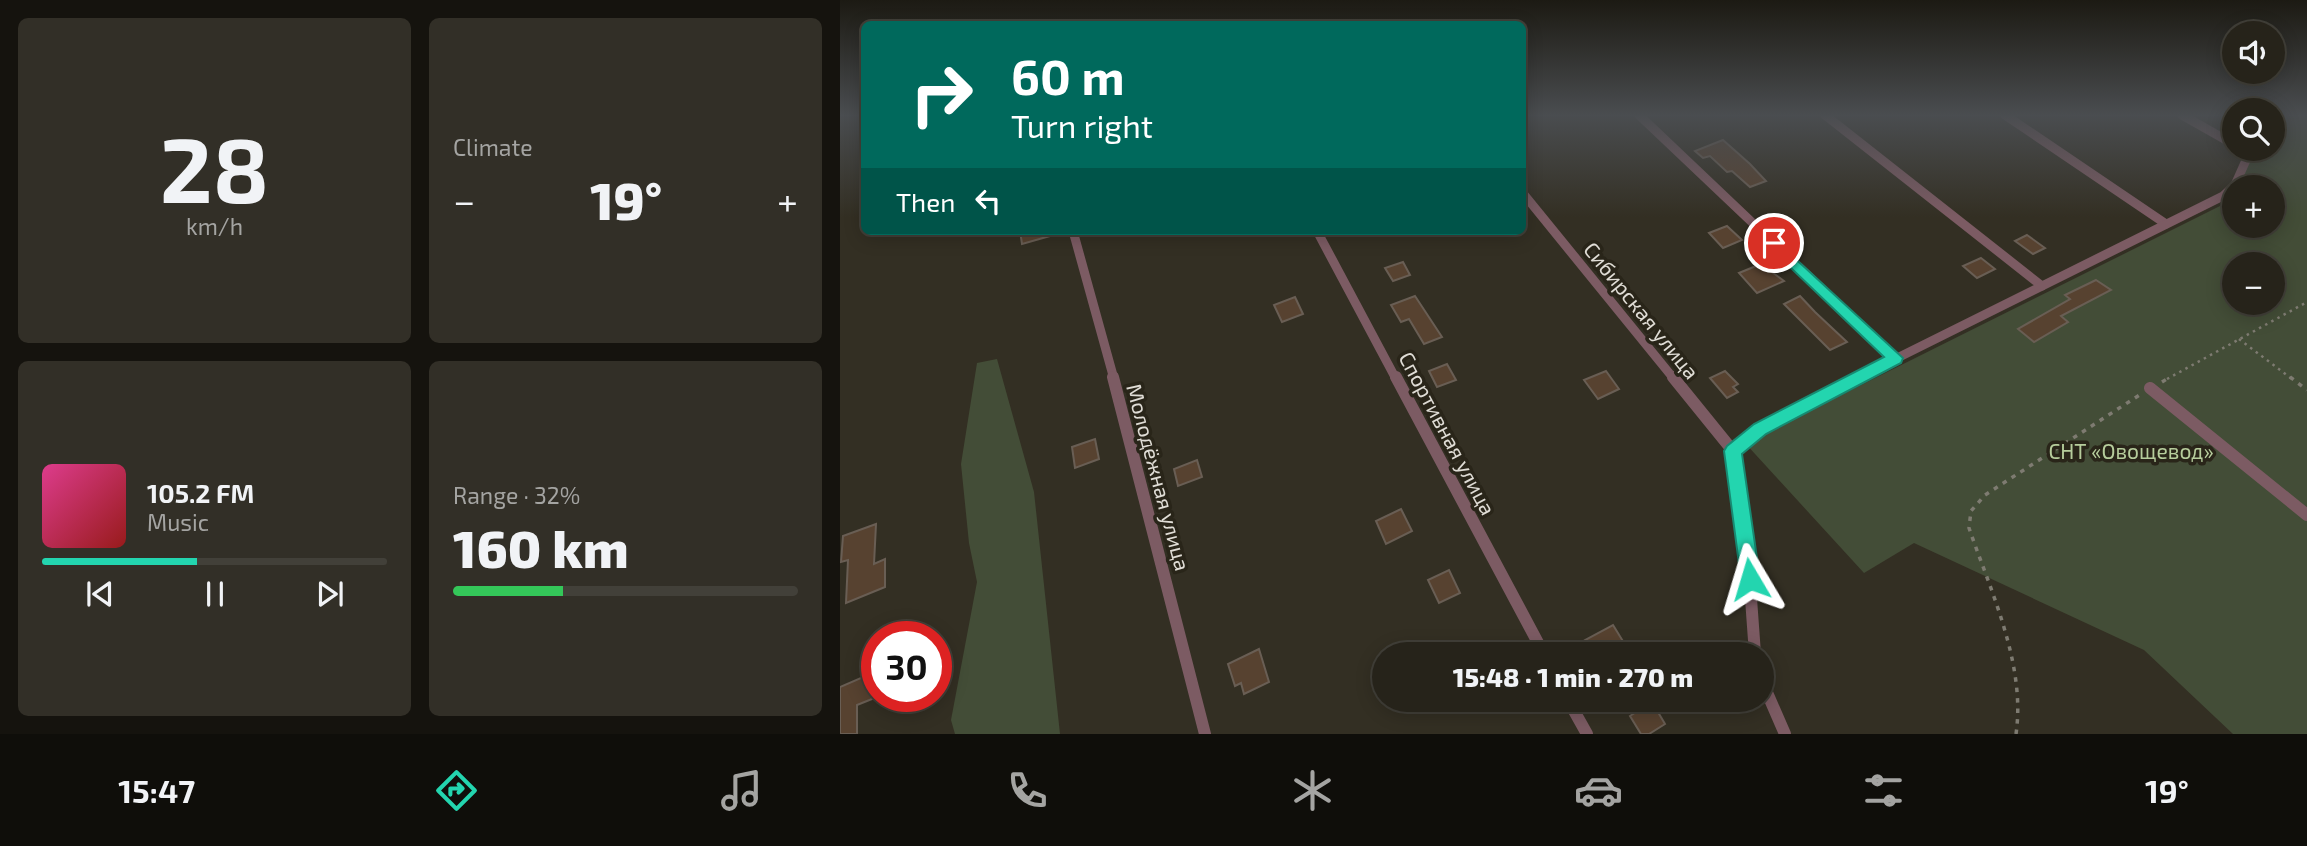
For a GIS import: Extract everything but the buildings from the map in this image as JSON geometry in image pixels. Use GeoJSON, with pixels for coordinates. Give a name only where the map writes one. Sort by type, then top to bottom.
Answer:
{"type":"FeatureCollection","features":[{"type":"Feature","properties":{"kind":"street"},"geometry":{"type":"LineString","coordinates":[[1676,149],[1895,358]]}},
{"type":"Feature","properties":{"kind":"street"},"geometry":{"type":"LineString","coordinates":[[1869,149],[2042,286]]}},
{"type":"Feature","properties":{"kind":"street"},"geometry":{"type":"LineString","coordinates":[[2057,149],[2166,224]]}},
{"type":"Feature","properties":{"kind":"street"},"geometry":{"type":"LineString","coordinates":[[1754,642],[1748,557],[1733,451],[1760,429],[1895,358],[2223,195],[2235,185],[2243,161]]}},
{"type":"Feature","properties":{"kind":"street","name":"Сибирская улица"},"geometry":{"type":"LineString","coordinates":[[1526,197],[1733,451]]}},
{"type":"Feature","properties":{"kind":"street","name":"Молодёжная улица"},"geometry":{"type":"LineString","coordinates":[[1074,235],[1150,511],[1205,734]]}},
{"type":"Feature","properties":{"kind":"street","name":"Спортивная улица"},"geometry":{"type":"LineString","coordinates":[[1319,235],[1538,642]]}},
{"type":"Feature","properties":{"kind":"street"},"geometry":{"type":"LineString","coordinates":[[2150,388],[2307,516]]}},
{"type":"Feature","properties":{"kind":"street"},"geometry":{"type":"LineString","coordinates":[[1575,712],[1587,734]]}},
{"type":"Feature","properties":{"kind":"street"},"geometry":{"type":"LineString","coordinates":[[1774,712],[1785,734]]}},
{"type":"Feature","properties":{"kind":"path"},"geometry":{"type":"LineString","coordinates":[[2016,734],[2020,722],[2015,674],[1969,528],[1971,511],[1985,495],[2150,388],[2307,302]]}},
{"type":"Feature","properties":{"kind":"path"},"geometry":{"type":"LineString","coordinates":[[2239,339],[2307,390]]}},
{"type":"Feature","properties":{"kind":"green space","name":"СНТ «Овощевод»"},"geometry":{"type":"Polygon","coordinates":[[[2285,149],[2307,149],[2307,734],[2233,734],[2144,650],[1914,543],[1864,573],[1745,443],[2222,205],[2222,238],[2285,238],[2285,175],[2242,175],[2247,161],[2285,161],[2285,149]]]}},
{"type":"Feature","properties":{"kind":"green space"},"geometry":{"type":"Polygon","coordinates":[[[997,359],[1034,492],[1060,734],[955,734],[951,720],[977,582],[969,543],[961,464],[977,363],[997,359]]]}},
{"type":"Feature","properties":{"kind":"route"},"geometry":{"type":"LineString","coordinates":[[1750,579],[1733,451],[1760,429],[1895,358],[1774,243]]}}]}
